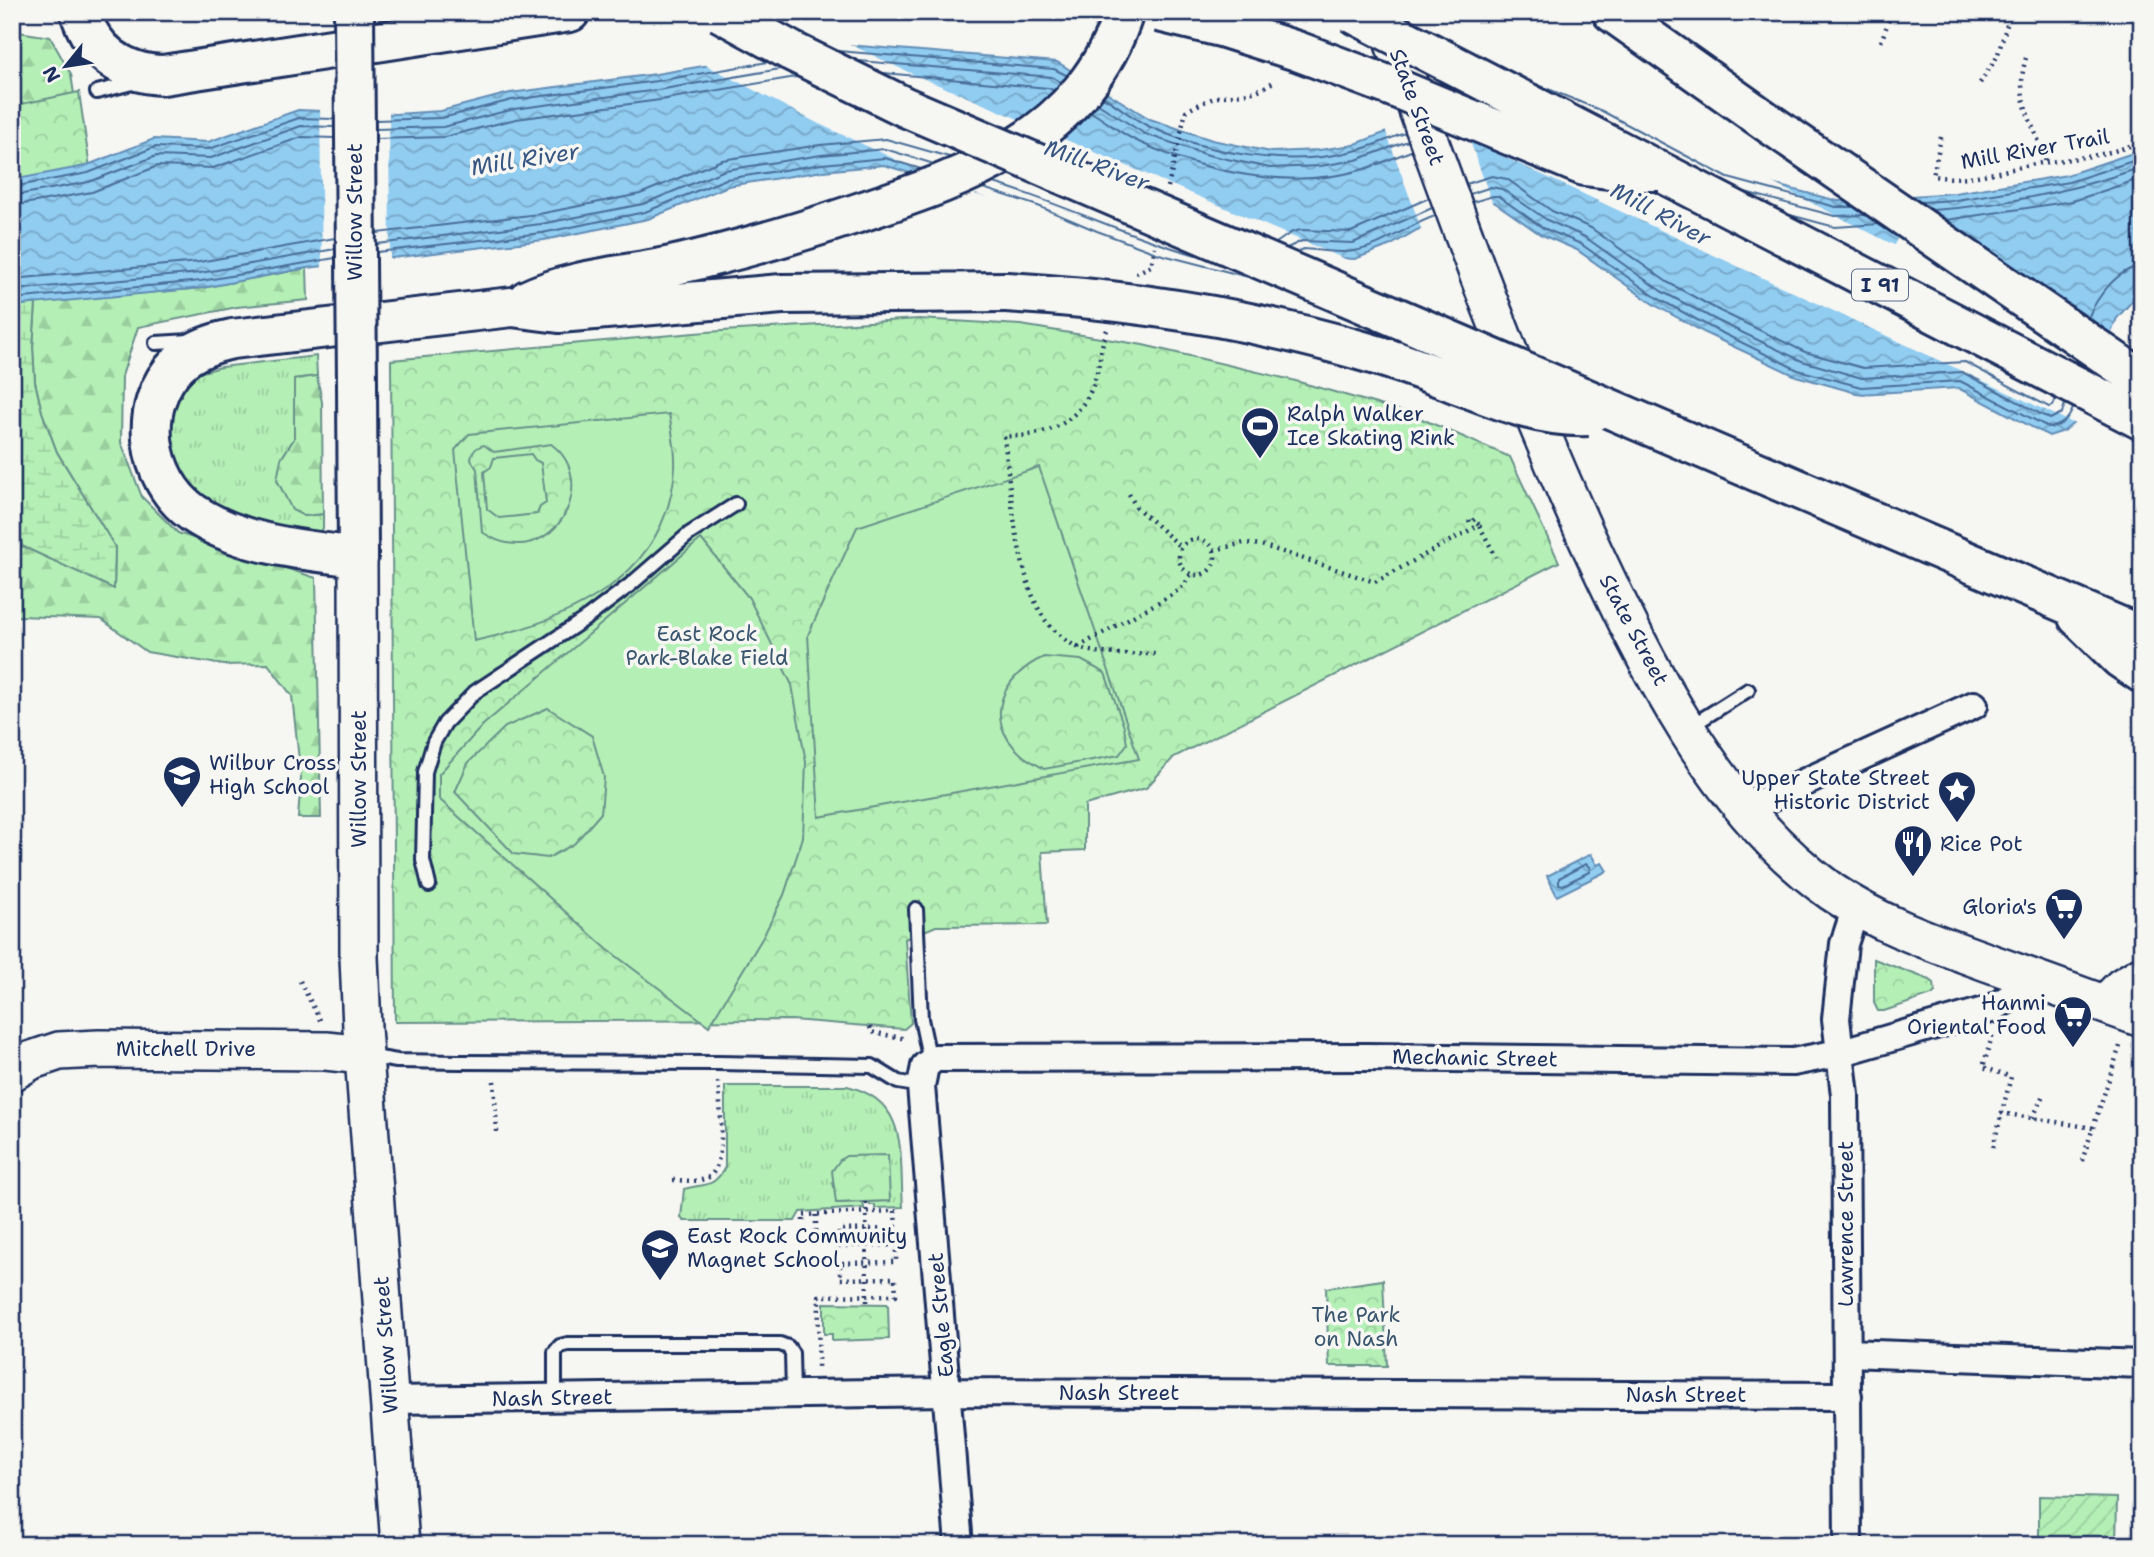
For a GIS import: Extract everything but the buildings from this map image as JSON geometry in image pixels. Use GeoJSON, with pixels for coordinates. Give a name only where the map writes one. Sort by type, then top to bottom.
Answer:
{"type":"FeatureCollection","features":[{"type":"Feature","properties":{"kind":"main road"},"geometry":{"type":"LineString","coordinates":[[80,12],[91,39],[109,58],[137,72],[152,75],[570,12]]}},
{"type":"Feature","properties":{"kind":"main road","name":"Willow Street"},"geometry":{"type":"LineString","coordinates":[[354,12],[359,943],[363,1055],[400,1545]]}},
{"type":"Feature","properties":{"kind":"main road"},"geometry":{"type":"LineString","coordinates":[[720,12],[803,57],[905,107],[1595,408],[2142,636]]}},
{"type":"Feature","properties":{"kind":"main road"},"geometry":{"type":"LineString","coordinates":[[513,307],[554,289],[671,266],[758,245],[970,173],[1019,146],[1069,103],[1104,57],[1124,12]]}},
{"type":"Feature","properties":{"kind":"main road"},"geometry":{"type":"LineString","coordinates":[[1159,12],[1221,27],[1297,51],[1393,87],[1584,166],[1625,171],[1659,171]]}},
{"type":"Feature","properties":{"kind":"main road","name":"I 91"},"geometry":{"type":"LineString","coordinates":[[1351,12],[2142,420]]}},
{"type":"Feature","properties":{"kind":"main road","name":"State Street"},"geometry":{"type":"LineString","coordinates":[[1383,12],[1519,380],[1569,498],[1627,621],[1688,728],[1744,810],[1790,857],[1830,890],[1879,921],[1937,945],[2105,1004],[2132,1030]]}},
{"type":"Feature","properties":{"kind":"main road"},"geometry":{"type":"LineString","coordinates":[[1612,12],[2130,372]]}},
{"type":"Feature","properties":{"kind":"main road"},"geometry":{"type":"LineString","coordinates":[[358,557],[263,541],[222,529],[179,502],[168,489],[158,468],[152,440],[153,412],[158,392],[187,357],[203,347],[222,341],[513,307],[559,313],[782,294],[1006,292],[1118,302],[1273,328],[1389,359],[1534,412],[1561,416],[1595,408]]}},
{"type":"Feature","properties":{"kind":"main road"},"geometry":{"type":"LineString","coordinates":[[2068,605],[2104,644],[2142,673]]}},
{"type":"Feature","properties":{"kind":"main road"},"geometry":{"type":"LineString","coordinates":[[2105,1004],[2122,987],[2142,975]]}},
{"type":"Feature","properties":{"kind":"main road","name":"Mitchell Drive"},"geometry":{"type":"LineString","coordinates":[[12,1072],[32,1060],[59,1051],[99,1049],[326,1051],[363,1055]]}},
{"type":"Feature","properties":{"kind":"street"},"geometry":{"type":"LineString","coordinates":[[1744,810],[1974,705]]}},
{"type":"Feature","properties":{"kind":"street","name":"Lawrence Street"},"geometry":{"type":"LineString","coordinates":[[1848,1545],[1845,1095],[1836,1019],[1842,957],[1847,930],[1856,907]]}},
{"type":"Feature","properties":{"kind":"street","name":"Mechanic Street"},"geometry":{"type":"LineString","coordinates":[[926,1074],[941,1056],[1392,1057],[1793,1062],[1839,1053],[1991,1010],[2011,997],[2031,978]]}},
{"type":"Feature","properties":{"kind":"street","name":"Eagle Street"},"geometry":{"type":"LineString","coordinates":[[926,1074],[959,1545]]}},
{"type":"Feature","properties":{"kind":"street"},"geometry":{"type":"LineString","coordinates":[[1848,1353],[2142,1364]]}},
{"type":"Feature","properties":{"kind":"street","name":"Nash Street"},"geometry":{"type":"LineString","coordinates":[[390,1399],[947,1392],[1848,1396]]}},
{"type":"Feature","properties":{"kind":"lane"},"geometry":{"type":"LineString","coordinates":[[97,92],[152,75]]}},
{"type":"Feature","properties":{"kind":"lane"},"geometry":{"type":"LineString","coordinates":[[156,343],[222,341]]}},
{"type":"Feature","properties":{"kind":"lane"},"geometry":{"type":"LineString","coordinates":[[429,885],[422,860],[425,772],[431,749],[445,723],[475,692],[588,617],[689,534],[736,504]]}},
{"type":"Feature","properties":{"kind":"lane"},"geometry":{"type":"LineString","coordinates":[[1688,728],[1748,690]]}},
{"type":"Feature","properties":{"kind":"lane"},"geometry":{"type":"LineString","coordinates":[[363,1055],[397,1061],[872,1066],[898,1082],[926,1074],[916,909]]}},
{"type":"Feature","properties":{"kind":"lane"},"geometry":{"type":"LineString","coordinates":[[555,1398],[555,1352],[560,1346],[568,1344],[780,1344],[788,1347],[792,1353],[793,1394]]}},
{"type":"Feature","properties":{"kind":"path"},"geometry":{"type":"LineString","coordinates":[[1980,83],[1997,57],[2011,12]]}},
{"type":"Feature","properties":{"kind":"path"},"geometry":{"type":"LineString","coordinates":[[1881,42],[1891,14]]}},
{"type":"Feature","properties":{"kind":"path"},"geometry":{"type":"LineString","coordinates":[[2026,58],[2021,91],[2023,102],[2046,162]]}},
{"type":"Feature","properties":{"kind":"path"},"geometry":{"type":"LineString","coordinates":[[1183,120],[1186,111],[1201,103],[1221,96],[1243,96],[1261,91],[1276,80]]}},
{"type":"Feature","properties":{"kind":"path","name":"Mill River Trail"},"geometry":{"type":"LineString","coordinates":[[1941,136],[1933,176],[1949,179],[1979,177],[2046,162],[2094,157],[2142,141]]}},
{"type":"Feature","properties":{"kind":"path"},"geometry":{"type":"LineString","coordinates":[[1131,275],[1151,266],[1152,261]]}},
{"type":"Feature","properties":{"kind":"path"},"geometry":{"type":"LineString","coordinates":[[1110,323],[1086,402],[1072,418],[1028,437],[1004,436],[1014,522],[1035,602],[1052,629],[1078,647],[1112,653],[1154,654]]}},
{"type":"Feature","properties":{"kind":"path"},"geometry":{"type":"LineString","coordinates":[[1129,494],[1136,508],[1181,548]]}},
{"type":"Feature","properties":{"kind":"path"},"geometry":{"type":"LineString","coordinates":[[1469,520],[1470,523],[1475,519],[1496,557]]}},
{"type":"Feature","properties":{"kind":"path"},"geometry":{"type":"LineString","coordinates":[[1214,550],[1244,543],[1261,545],[1376,582],[1479,525]]}},
{"type":"Feature","properties":{"kind":"path"},"geometry":{"type":"LineString","coordinates":[[1195,539],[1209,544],[1214,550],[1212,566],[1199,575],[1191,574],[1180,563],[1181,548],[1187,542],[1195,539]]}},
{"type":"Feature","properties":{"kind":"path"},"geometry":{"type":"LineString","coordinates":[[1078,647],[1173,594],[1185,584],[1191,574]]}},
{"type":"Feature","properties":{"kind":"path"},"geometry":{"type":"LineString","coordinates":[[300,981],[324,1026]]}},
{"type":"Feature","properties":{"kind":"path"},"geometry":{"type":"LineString","coordinates":[[870,1027],[870,1032],[908,1039]]}},
{"type":"Feature","properties":{"kind":"path"},"geometry":{"type":"LineString","coordinates":[[2082,1161],[2132,1030]]}},
{"type":"Feature","properties":{"kind":"path"},"geometry":{"type":"LineString","coordinates":[[1993,1033],[1983,1066],[2011,1077],[1993,1147]]}},
{"type":"Feature","properties":{"kind":"path"},"geometry":{"type":"LineString","coordinates":[[494,1082],[497,1132]]}},
{"type":"Feature","properties":{"kind":"path"},"geometry":{"type":"LineString","coordinates":[[673,1180],[701,1180],[715,1172],[718,1165],[720,1107],[718,1082]]}},
{"type":"Feature","properties":{"kind":"path"},"geometry":{"type":"LineString","coordinates":[[2033,1118],[2043,1095]]}},
{"type":"Feature","properties":{"kind":"path"},"geometry":{"type":"LineString","coordinates":[[2001,1113],[2093,1128]]}},
{"type":"Feature","properties":{"kind":"path"},"geometry":{"type":"LineString","coordinates":[[866,1202],[867,1304]]}},
{"type":"Feature","properties":{"kind":"path"},"geometry":{"type":"LineString","coordinates":[[803,1221],[803,1215],[895,1211],[896,1229],[839,1230],[839,1246],[896,1245],[896,1262],[839,1263],[840,1279],[895,1278],[896,1295],[819,1296],[818,1370]]}},
{"type":"Feature","properties":{"kind":"path"},"geometry":{"type":"LineString","coordinates":[[816,1215],[816,1245]]}},
{"type":"Feature","properties":{"kind":"green space"},"geometry":{"type":"Polygon","coordinates":[[[12,31],[50,37],[71,74],[85,166],[12,180],[12,31]]]}},
{"type":"Feature","properties":{"kind":"green space"},"geometry":{"type":"Polygon","coordinates":[[[79,92],[93,189],[12,211],[12,106],[79,92]]]}},
{"type":"Feature","properties":{"kind":"green space"},"geometry":{"type":"Polygon","coordinates":[[[307,268],[308,300],[237,307],[138,327],[122,376],[121,442],[142,497],[178,533],[316,578],[321,818],[298,818],[301,778],[292,696],[268,664],[224,665],[147,652],[101,619],[19,616],[12,620],[12,551],[22,546],[114,588],[115,547],[57,452],[42,412],[35,382],[33,347],[36,303],[202,288],[307,268]]]}},
{"type":"Feature","properties":{"kind":"green space"},"geometry":{"type":"Polygon","coordinates":[[[36,303],[33,347],[35,382],[42,412],[57,452],[115,547],[114,589],[22,546],[20,536],[12,534],[12,306],[36,303]]]}},
{"type":"Feature","properties":{"kind":"green space","name":"East Rock Park-Blake Field"},"geometry":{"type":"Polygon","coordinates":[[[919,319],[1021,325],[1143,345],[1292,380],[1408,413],[1510,457],[1559,562],[1174,757],[1146,788],[1085,805],[1085,850],[1042,852],[1047,925],[936,926],[905,939],[911,1023],[904,1029],[792,1020],[395,1022],[391,360],[706,332],[919,319]]]}},
{"type":"Feature","properties":{"kind":"green space"},"geometry":{"type":"Polygon","coordinates":[[[316,356],[317,376],[294,379],[294,439],[281,459],[305,516],[323,514],[320,534],[278,530],[210,505],[186,485],[175,467],[166,418],[175,395],[195,374],[221,367],[316,356]]]}},
{"type":"Feature","properties":{"kind":"green space"},"geometry":{"type":"Polygon","coordinates":[[[317,376],[322,402],[323,514],[304,516],[292,510],[277,480],[281,459],[294,439],[294,379],[317,376]]]}},
{"type":"Feature","properties":{"kind":"green space"},"geometry":{"type":"Polygon","coordinates":[[[669,414],[675,467],[668,506],[654,539],[633,566],[607,588],[577,607],[544,621],[474,641],[455,450],[469,434],[669,414]],[[551,444],[494,452],[484,445],[481,446],[473,452],[471,460],[477,469],[482,532],[507,543],[527,543],[544,537],[557,525],[567,510],[572,493],[571,475],[565,458],[551,444]]]}},
{"type":"Feature","properties":{"kind":"green space"},"geometry":{"type":"Polygon","coordinates":[[[531,454],[541,463],[546,503],[540,507],[537,514],[499,518],[487,509],[484,472],[491,467],[494,458],[531,454]]]}},
{"type":"Feature","properties":{"kind":"green space"},"geometry":{"type":"Polygon","coordinates":[[[1039,467],[1139,759],[819,817],[808,635],[857,527],[1039,467]],[[1044,657],[1017,675],[1002,699],[1002,727],[1009,741],[1023,756],[1044,769],[1119,755],[1127,744],[1124,727],[1105,673],[1081,660],[1044,657]]]}},
{"type":"Feature","properties":{"kind":"green space"},"geometry":{"type":"Polygon","coordinates":[[[701,539],[749,598],[792,685],[806,762],[803,837],[784,895],[763,937],[709,1026],[607,949],[439,799],[439,774],[483,725],[701,539]],[[548,708],[505,727],[468,763],[455,792],[514,854],[548,858],[574,844],[601,813],[604,777],[592,736],[548,708]]]}},
{"type":"Feature","properties":{"kind":"green space"},"geometry":{"type":"Polygon","coordinates":[[[1874,959],[1930,980],[1934,983],[1935,992],[1878,1011],[1874,1003],[1874,959]]]}},
{"type":"Feature","properties":{"kind":"green space"},"geometry":{"type":"Polygon","coordinates":[[[725,1086],[847,1086],[867,1093],[882,1104],[891,1117],[900,1149],[903,1207],[875,1208],[870,1202],[863,1202],[864,1208],[800,1212],[795,1221],[684,1221],[681,1218],[684,1189],[712,1182],[725,1167],[725,1086]]]}},
{"type":"Feature","properties":{"kind":"green space"},"geometry":{"type":"Polygon","coordinates":[[[888,1155],[890,1201],[836,1203],[832,1171],[840,1160],[846,1156],[888,1155]]]}},
{"type":"Feature","properties":{"kind":"green space","name":"The Park on Nash"},"geometry":{"type":"Polygon","coordinates":[[[1383,1280],[1387,1366],[1329,1366],[1326,1288],[1383,1280]]]}},
{"type":"Feature","properties":{"kind":"green space"},"geometry":{"type":"Polygon","coordinates":[[[824,1303],[888,1304],[889,1339],[832,1341],[832,1334],[824,1334],[824,1303]]]}},
{"type":"Feature","properties":{"kind":"green space"},"geometry":{"type":"Polygon","coordinates":[[[2039,1496],[2117,1498],[2116,1545],[2039,1545],[2039,1496]]]}},
{"type":"Feature","properties":{"kind":"water","name":"Mill River"},"geometry":{"type":"Polygon","coordinates":[[[835,44],[1057,62],[1150,119],[1212,140],[1271,152],[1353,145],[1459,104],[1838,201],[1955,193],[2067,175],[2142,150],[2142,290],[2117,318],[2075,422],[2064,431],[2049,436],[1958,388],[1860,394],[1796,376],[1709,335],[1653,304],[1577,250],[1540,234],[1494,202],[1417,230],[1391,245],[1355,259],[1303,256],[1036,212],[884,165],[823,171],[728,186],[648,219],[544,240],[307,268],[202,288],[12,306],[12,180],[85,166],[154,139],[208,142],[298,110],[395,114],[441,111],[510,93],[656,74],[835,44]]]}},
{"type":"Feature","properties":{"kind":"water"},"geometry":{"type":"Polygon","coordinates":[[[1591,854],[1597,865],[1602,863],[1607,871],[1557,896],[1547,876],[1591,854]]]}},
{"type":"Feature","properties":{"kind":"pier"},"geometry":{"type":"Polygon","coordinates":[[[834,40],[843,41],[1028,123],[1090,109],[1064,139],[1352,262],[1304,260],[1257,290],[1156,264],[976,194],[971,196],[915,178],[927,174],[819,124],[702,63],[834,40]]]}},
{"type":"Feature","properties":{"kind":"pier"},"geometry":{"type":"Polygon","coordinates":[[[1496,66],[1539,74],[1607,101],[1732,168],[1759,176],[1894,245],[1901,231],[1851,196],[1907,193],[2114,335],[2079,423],[2077,425],[1470,141],[1493,205],[1422,231],[1385,129],[1464,98],[1496,66]]]}},
{"type":"Feature","properties":{"kind":"pier"},"geometry":{"type":"Polygon","coordinates":[[[320,108],[389,110],[390,261],[322,270],[320,108]]]}},
{"type":"Feature","properties":{"kind":"place","name":"Ralph Walker Ice Skating Rink"},"geometry":{"type":"Point","coordinates":[1260,460]}},
{"type":"Feature","properties":{"kind":"place","name":"Wilbur Cross High School"},"geometry":{"type":"Point","coordinates":[182,809]}},
{"type":"Feature","properties":{"kind":"place","name":"Upper State Street Historic District"},"geometry":{"type":"Point","coordinates":[1957,824]}},
{"type":"Feature","properties":{"kind":"place","name":"Rice Pot"},"geometry":{"type":"Point","coordinates":[1913,878]}},
{"type":"Feature","properties":{"kind":"place","name":"Gloria's"},"geometry":{"type":"Point","coordinates":[2064,941]}},
{"type":"Feature","properties":{"kind":"place","name":"Hanmi Oriental Food"},"geometry":{"type":"Point","coordinates":[2073,1049]}},
{"type":"Feature","properties":{"kind":"place","name":"East Rock Community Magnet School"},"geometry":{"type":"Point","coordinates":[660,1282]}}]}
